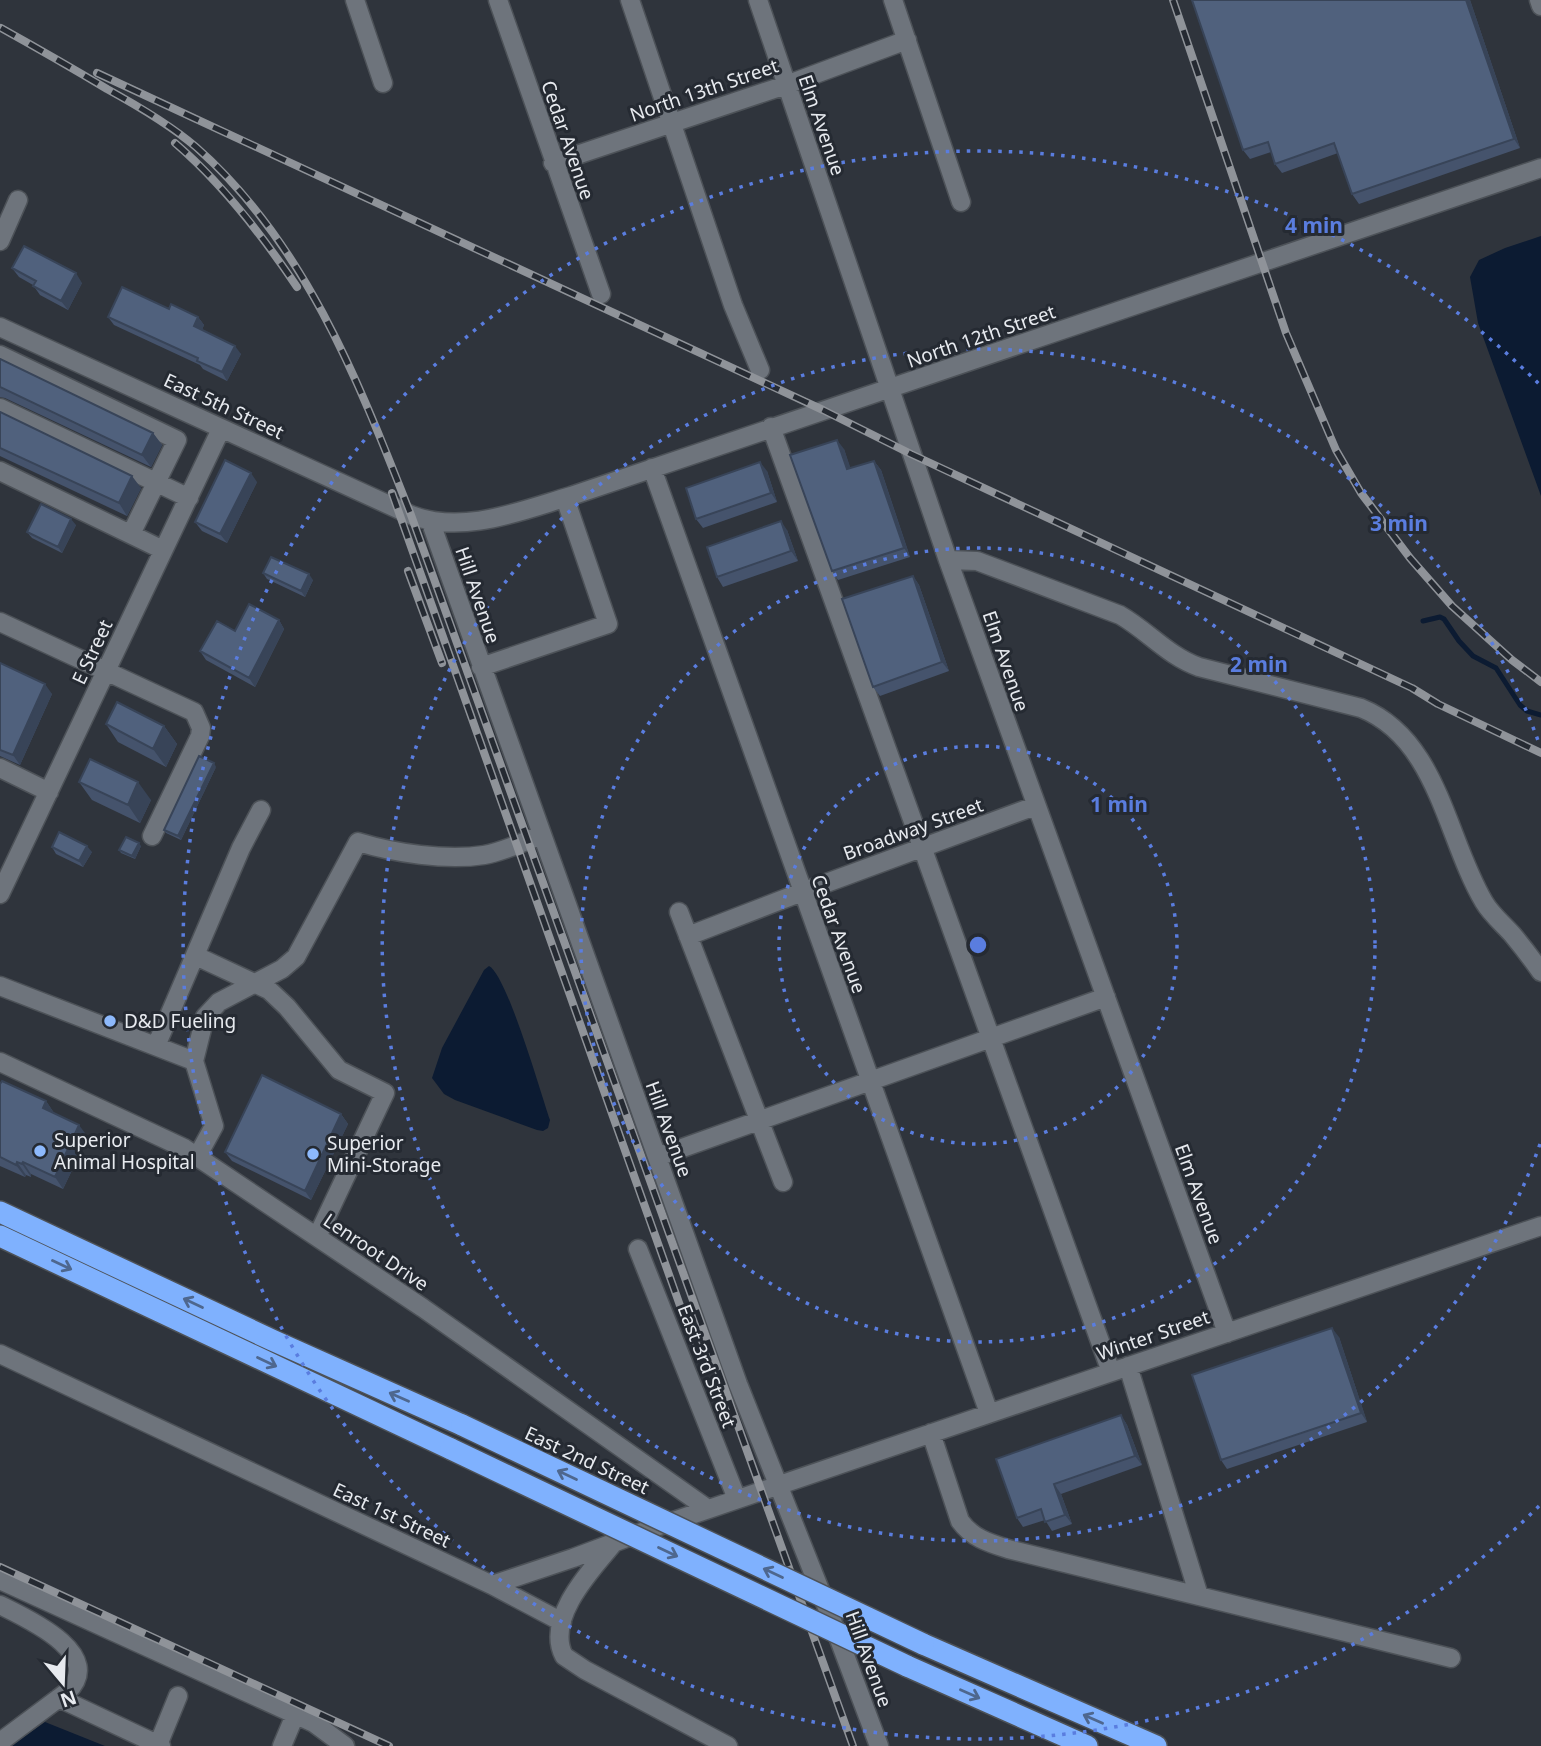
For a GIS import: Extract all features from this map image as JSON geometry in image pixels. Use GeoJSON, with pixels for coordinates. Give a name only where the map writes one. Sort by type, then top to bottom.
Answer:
{"type":"FeatureCollection","features":[{"type":"Feature","properties":{"kind":"highway","name":"East 2nd Street"},"geometry":{"type":"LineString","coordinates":[[0,1212],[272,1340],[462,1425],[923,1644],[1156,1746]]}},
{"type":"Feature","properties":{"kind":"highway"},"geometry":{"type":"LineString","coordinates":[[0,1236],[907,1666],[1087,1746]]}},
{"type":"Feature","properties":{"kind":"street"},"geometry":{"type":"LineString","coordinates":[[355,0],[383,83]]}},
{"type":"Feature","properties":{"kind":"street","name":"Cedar Avenue"},"geometry":{"type":"LineString","coordinates":[[498,0],[601,294]]}},
{"type":"Feature","properties":{"kind":"street"},"geometry":{"type":"LineString","coordinates":[[630,0],[733,305],[760,370]]}},
{"type":"Feature","properties":{"kind":"street","name":"Elm Avenue"},"geometry":{"type":"LineString","coordinates":[[758,0],[948,560],[1227,1333]]}},
{"type":"Feature","properties":{"kind":"street"},"geometry":{"type":"LineString","coordinates":[[893,0],[961,202]]}},
{"type":"Feature","properties":{"kind":"street"},"geometry":{"type":"LineString","coordinates":[[1539,0],[1541,6]]}},
{"type":"Feature","properties":{"kind":"street","name":"North 13th Street"},"geometry":{"type":"LineString","coordinates":[[553,163],[786,85],[907,40]]}},
{"type":"Feature","properties":{"kind":"street","name":"North 12th Street"},"geometry":{"type":"LineString","coordinates":[[430,523],[479,520],[565,498],[1541,168]]}},
{"type":"Feature","properties":{"kind":"street"},"geometry":{"type":"LineString","coordinates":[[0,241],[18,200]]}},
{"type":"Feature","properties":{"kind":"street","name":"East 5th Street"},"geometry":{"type":"LineString","coordinates":[[0,327],[430,523]]}},
{"type":"Feature","properties":{"kind":"street"},"geometry":{"type":"LineString","coordinates":[[0,355],[177,440],[131,534]]}},
{"type":"Feature","properties":{"kind":"street"},"geometry":{"type":"LineString","coordinates":[[0,408],[188,498]]}},
{"type":"Feature","properties":{"kind":"street"},"geometry":{"type":"LineString","coordinates":[[771,427],[991,1038],[1120,1369],[1199,1595]]}},
{"type":"Feature","properties":{"kind":"street","name":"E Street"},"geometry":{"type":"LineString","coordinates":[[0,894],[221,429]]}},
{"type":"Feature","properties":{"kind":"street","name":"Cedar Avenue"},"geometry":{"type":"LineString","coordinates":[[652,468],[989,1413]]}},
{"type":"Feature","properties":{"kind":"street"},"geometry":{"type":"LineString","coordinates":[[0,471],[163,550]]}},
{"type":"Feature","properties":{"kind":"street"},"geometry":{"type":"LineString","coordinates":[[481,667],[608,624],[565,498]]}},
{"type":"Feature","properties":{"kind":"street","name":"Hill Avenue"},"geometry":{"type":"LineString","coordinates":[[430,523],[738,1384],[879,1746]]}},
{"type":"Feature","properties":{"kind":"street"},"geometry":{"type":"LineString","coordinates":[[948,560],[977,561],[1119,615],[1131,621],[1174,656],[1199,667],[1350,705],[1384,719],[1410,746],[1429,778],[1485,905],[1541,972]]}},
{"type":"Feature","properties":{"kind":"street"},"geometry":{"type":"LineString","coordinates":[[0,622],[194,712],[201,728],[200,736],[152,836]]}},
{"type":"Feature","properties":{"kind":"street"},"geometry":{"type":"LineString","coordinates":[[0,768],[49,792]]}},
{"type":"Feature","properties":{"kind":"street","name":"Broadway Street"},"geometry":{"type":"LineString","coordinates":[[688,936],[802,891],[1035,806]]}},
{"type":"Feature","properties":{"kind":"street"},"geometry":{"type":"LineString","coordinates":[[156,1046],[241,848],[261,810]]}},
{"type":"Feature","properties":{"kind":"street"},"geometry":{"type":"LineString","coordinates":[[197,1157],[214,1126],[194,1060],[202,1025],[210,1009],[291,963],[301,951],[358,842],[405,853],[476,856],[502,850],[541,835]]}},
{"type":"Feature","properties":{"kind":"street"},"geometry":{"type":"LineString","coordinates":[[679,912],[783,1182]]}},
{"type":"Feature","properties":{"kind":"street"},"geometry":{"type":"LineString","coordinates":[[196,956],[256,983],[278,997],[339,1070],[385,1093],[317,1237]]}},
{"type":"Feature","properties":{"kind":"street"},"geometry":{"type":"LineString","coordinates":[[0,986],[194,1060]]}},
{"type":"Feature","properties":{"kind":"street"},"geometry":{"type":"LineString","coordinates":[[657,1157],[1106,997]]}},
{"type":"Feature","properties":{"kind":"street","name":"Lenroot Drive"},"geometry":{"type":"LineString","coordinates":[[0,1062],[184,1148],[423,1308],[708,1509]]}},
{"type":"Feature","properties":{"kind":"street","name":"Winter Street"},"geometry":{"type":"LineString","coordinates":[[778,1485],[1541,1226]]}},
{"type":"Feature","properties":{"kind":"street","name":"East 3rd Street"},"geometry":{"type":"LineString","coordinates":[[638,1248],[737,1499]]}},
{"type":"Feature","properties":{"kind":"street","name":"East 1st Street"},"geometry":{"type":"LineString","coordinates":[[0,1354],[492,1585],[562,1622]]}},
{"type":"Feature","properties":{"kind":"street"},"geometry":{"type":"LineString","coordinates":[[931,1433],[960,1521],[980,1539],[1008,1549],[1451,1658]]}},
{"type":"Feature","properties":{"kind":"street"},"geometry":{"type":"LineString","coordinates":[[492,1585],[778,1485]]}},
{"type":"Feature","properties":{"kind":"street"},"geometry":{"type":"LineString","coordinates":[[614,1542],[578,1587],[562,1622],[559,1643],[562,1652],[570,1661],[728,1746]]}},
{"type":"Feature","properties":{"kind":"street"},"geometry":{"type":"LineString","coordinates":[[0,1580],[314,1723],[345,1746]]}},
{"type":"Feature","properties":{"kind":"street"},"geometry":{"type":"LineString","coordinates":[[0,1605],[61,1640],[73,1655],[77,1666],[75,1682],[59,1698],[0,1742]]}},
{"type":"Feature","properties":{"kind":"street"},"geometry":{"type":"LineString","coordinates":[[59,1698],[160,1745],[178,1696]]}},
{"type":"Feature","properties":{"kind":"street"},"geometry":{"type":"LineString","coordinates":[[282,1746],[295,1715]]}},
{"type":"Feature","properties":{"kind":"water"},"geometry":{"type":"Polygon","coordinates":[[[1541,236],[1541,496],[1478,323],[1470,277],[1479,260],[1541,236]]]}},
{"type":"Feature","properties":{"kind":"water"},"geometry":{"type":"Polygon","coordinates":[[[489,966],[505,990],[514,1012],[550,1120],[548,1128],[543,1131],[455,1100],[444,1094],[432,1078],[442,1048],[484,970],[489,966]]]}},
{"type":"Feature","properties":{"kind":"water"},"geometry":{"type":"Polygon","coordinates":[[[45,1722],[105,1746],[11,1746],[45,1722]]]}},
{"type":"Feature","properties":{"kind":"building"},"geometry":{"type":"Polygon","coordinates":[[[1192,0],[1466,0],[1514,139],[1352,194],[1334,143],[1275,164],[1268,142],[1243,150],[1192,0]]]}},
{"type":"Feature","properties":{"kind":"building"},"geometry":{"type":"Polygon","coordinates":[[[24,246],[76,273],[61,301],[33,286],[36,281],[12,268],[24,246]]]}},
{"type":"Feature","properties":{"kind":"building"},"geometry":{"type":"Polygon","coordinates":[[[122,287],[169,309],[171,304],[198,317],[194,326],[235,346],[222,372],[197,361],[198,358],[108,317],[122,287]]]}},
{"type":"Feature","properties":{"kind":"building"},"geometry":{"type":"Polygon","coordinates":[[[0,359],[153,433],[142,455],[0,387],[0,359]]]}},
{"type":"Feature","properties":{"kind":"building"},"geometry":{"type":"Polygon","coordinates":[[[0,412],[132,476],[119,503],[0,448],[0,412]]]}},
{"type":"Feature","properties":{"kind":"building"},"geometry":{"type":"Polygon","coordinates":[[[837,440],[847,469],[874,461],[904,548],[832,571],[790,455],[837,440]]]}},
{"type":"Feature","properties":{"kind":"building"},"geometry":{"type":"Polygon","coordinates":[[[225,460],[251,473],[220,534],[195,522],[225,460]]]}},
{"type":"Feature","properties":{"kind":"building"},"geometry":{"type":"Polygon","coordinates":[[[760,462],[771,493],[696,519],[686,488],[760,462]]]}},
{"type":"Feature","properties":{"kind":"building"},"geometry":{"type":"Polygon","coordinates":[[[41,504],[71,519],[58,547],[27,532],[41,504]]]}},
{"type":"Feature","properties":{"kind":"building"},"geometry":{"type":"Polygon","coordinates":[[[781,521],[791,551],[717,577],[707,547],[781,521]]]}},
{"type":"Feature","properties":{"kind":"building"},"geometry":{"type":"Polygon","coordinates":[[[271,557],[309,574],[301,591],[263,573],[271,557]]]}},
{"type":"Feature","properties":{"kind":"building"},"geometry":{"type":"Polygon","coordinates":[[[913,576],[942,662],[873,687],[842,599],[913,576]]]}},
{"type":"Feature","properties":{"kind":"building"},"geometry":{"type":"Polygon","coordinates":[[[249,604],[279,620],[249,678],[200,651],[217,621],[235,631],[249,604]]]}},
{"type":"Feature","properties":{"kind":"building"},"geometry":{"type":"Polygon","coordinates":[[[0,663],[45,684],[13,755],[0,750],[0,663]]]}},
{"type":"Feature","properties":{"kind":"building"},"geometry":{"type":"Polygon","coordinates":[[[117,702],[164,726],[153,749],[106,724],[117,702]]]}},
{"type":"Feature","properties":{"kind":"building"},"geometry":{"type":"Polygon","coordinates":[[[199,756],[214,763],[178,836],[164,830],[199,756]]]}},
{"type":"Feature","properties":{"kind":"building"},"geometry":{"type":"Polygon","coordinates":[[[90,759],[138,782],[128,805],[79,782],[90,759]]]}},
{"type":"Feature","properties":{"kind":"building"},"geometry":{"type":"Polygon","coordinates":[[[59,832],[87,846],[79,861],[52,847],[59,832]]]}},
{"type":"Feature","properties":{"kind":"building"},"geometry":{"type":"Polygon","coordinates":[[[126,837],[139,843],[132,856],[119,850],[126,837]]]}},
{"type":"Feature","properties":{"kind":"building"},"geometry":{"type":"Polygon","coordinates":[[[262,1075],[341,1114],[305,1191],[225,1152],[262,1075]]]}},
{"type":"Feature","properties":{"kind":"building","name":"Superior Animal Hospital"},"geometry":{"type":"Polygon","coordinates":[[[2,1081],[46,1101],[43,1108],[79,1125],[55,1177],[23,1162],[17,1162],[16,1165],[0,1157],[2,1081]]]}},
{"type":"Feature","properties":{"kind":"building"},"geometry":{"type":"Polygon","coordinates":[[[1332,1328],[1361,1413],[1221,1460],[1192,1375],[1332,1328]]]}},
{"type":"Feature","properties":{"kind":"building"},"geometry":{"type":"Polygon","coordinates":[[[1121,1415],[1135,1456],[1054,1484],[1065,1515],[1045,1522],[1041,1509],[1017,1518],[996,1459],[1121,1415]]]}},
{"type":"Feature","properties":{"kind":"waterway"},"geometry":{"type":"LineString","coordinates":[[1423,621],[1440,617],[1444,619],[1473,656],[1496,668],[1520,705],[1527,711],[1541,715]]}},
{"type":"Feature","properties":{"kind":"railway"},"geometry":{"type":"LineString","coordinates":[[1173,0],[1286,333],[1336,450],[1361,493],[1410,558],[1452,606],[1512,660],[1541,682]]}},
{"type":"Feature","properties":{"kind":"railway"},"geometry":{"type":"LineString","coordinates":[[1,28],[142,109],[196,147],[235,185],[269,227],[299,271],[349,366],[411,515],[853,1746]]}},
{"type":"Feature","properties":{"kind":"railway"},"geometry":{"type":"LineString","coordinates":[[97,73],[823,410],[911,454],[1412,688],[1438,704],[1541,753]]}},
{"type":"Feature","properties":{"kind":"railway"},"geometry":{"type":"LineString","coordinates":[[175,143],[209,175],[241,211],[297,287]]}},
{"type":"Feature","properties":{"kind":"railway"},"geometry":{"type":"LineString","coordinates":[[392,493],[683,1314],[703,1359]]}},
{"type":"Feature","properties":{"kind":"railway"},"geometry":{"type":"LineString","coordinates":[[408,571],[442,663]]}},
{"type":"Feature","properties":{"kind":"railway"},"geometry":{"type":"LineString","coordinates":[[0,1567],[389,1746]]}},
{"type":"Feature","properties":{"kind":"place","name":"D&D Fueling"},"geometry":{"type":"Point","coordinates":[110,1021]}},
{"type":"Feature","properties":{"kind":"place","name":"Superior Animal Hospital"},"geometry":{"type":"Point","coordinates":[40,1151]}},
{"type":"Feature","properties":{"kind":"place","name":"Superior Mini-Storage"},"geometry":{"type":"Point","coordinates":[313,1154]}}]}
